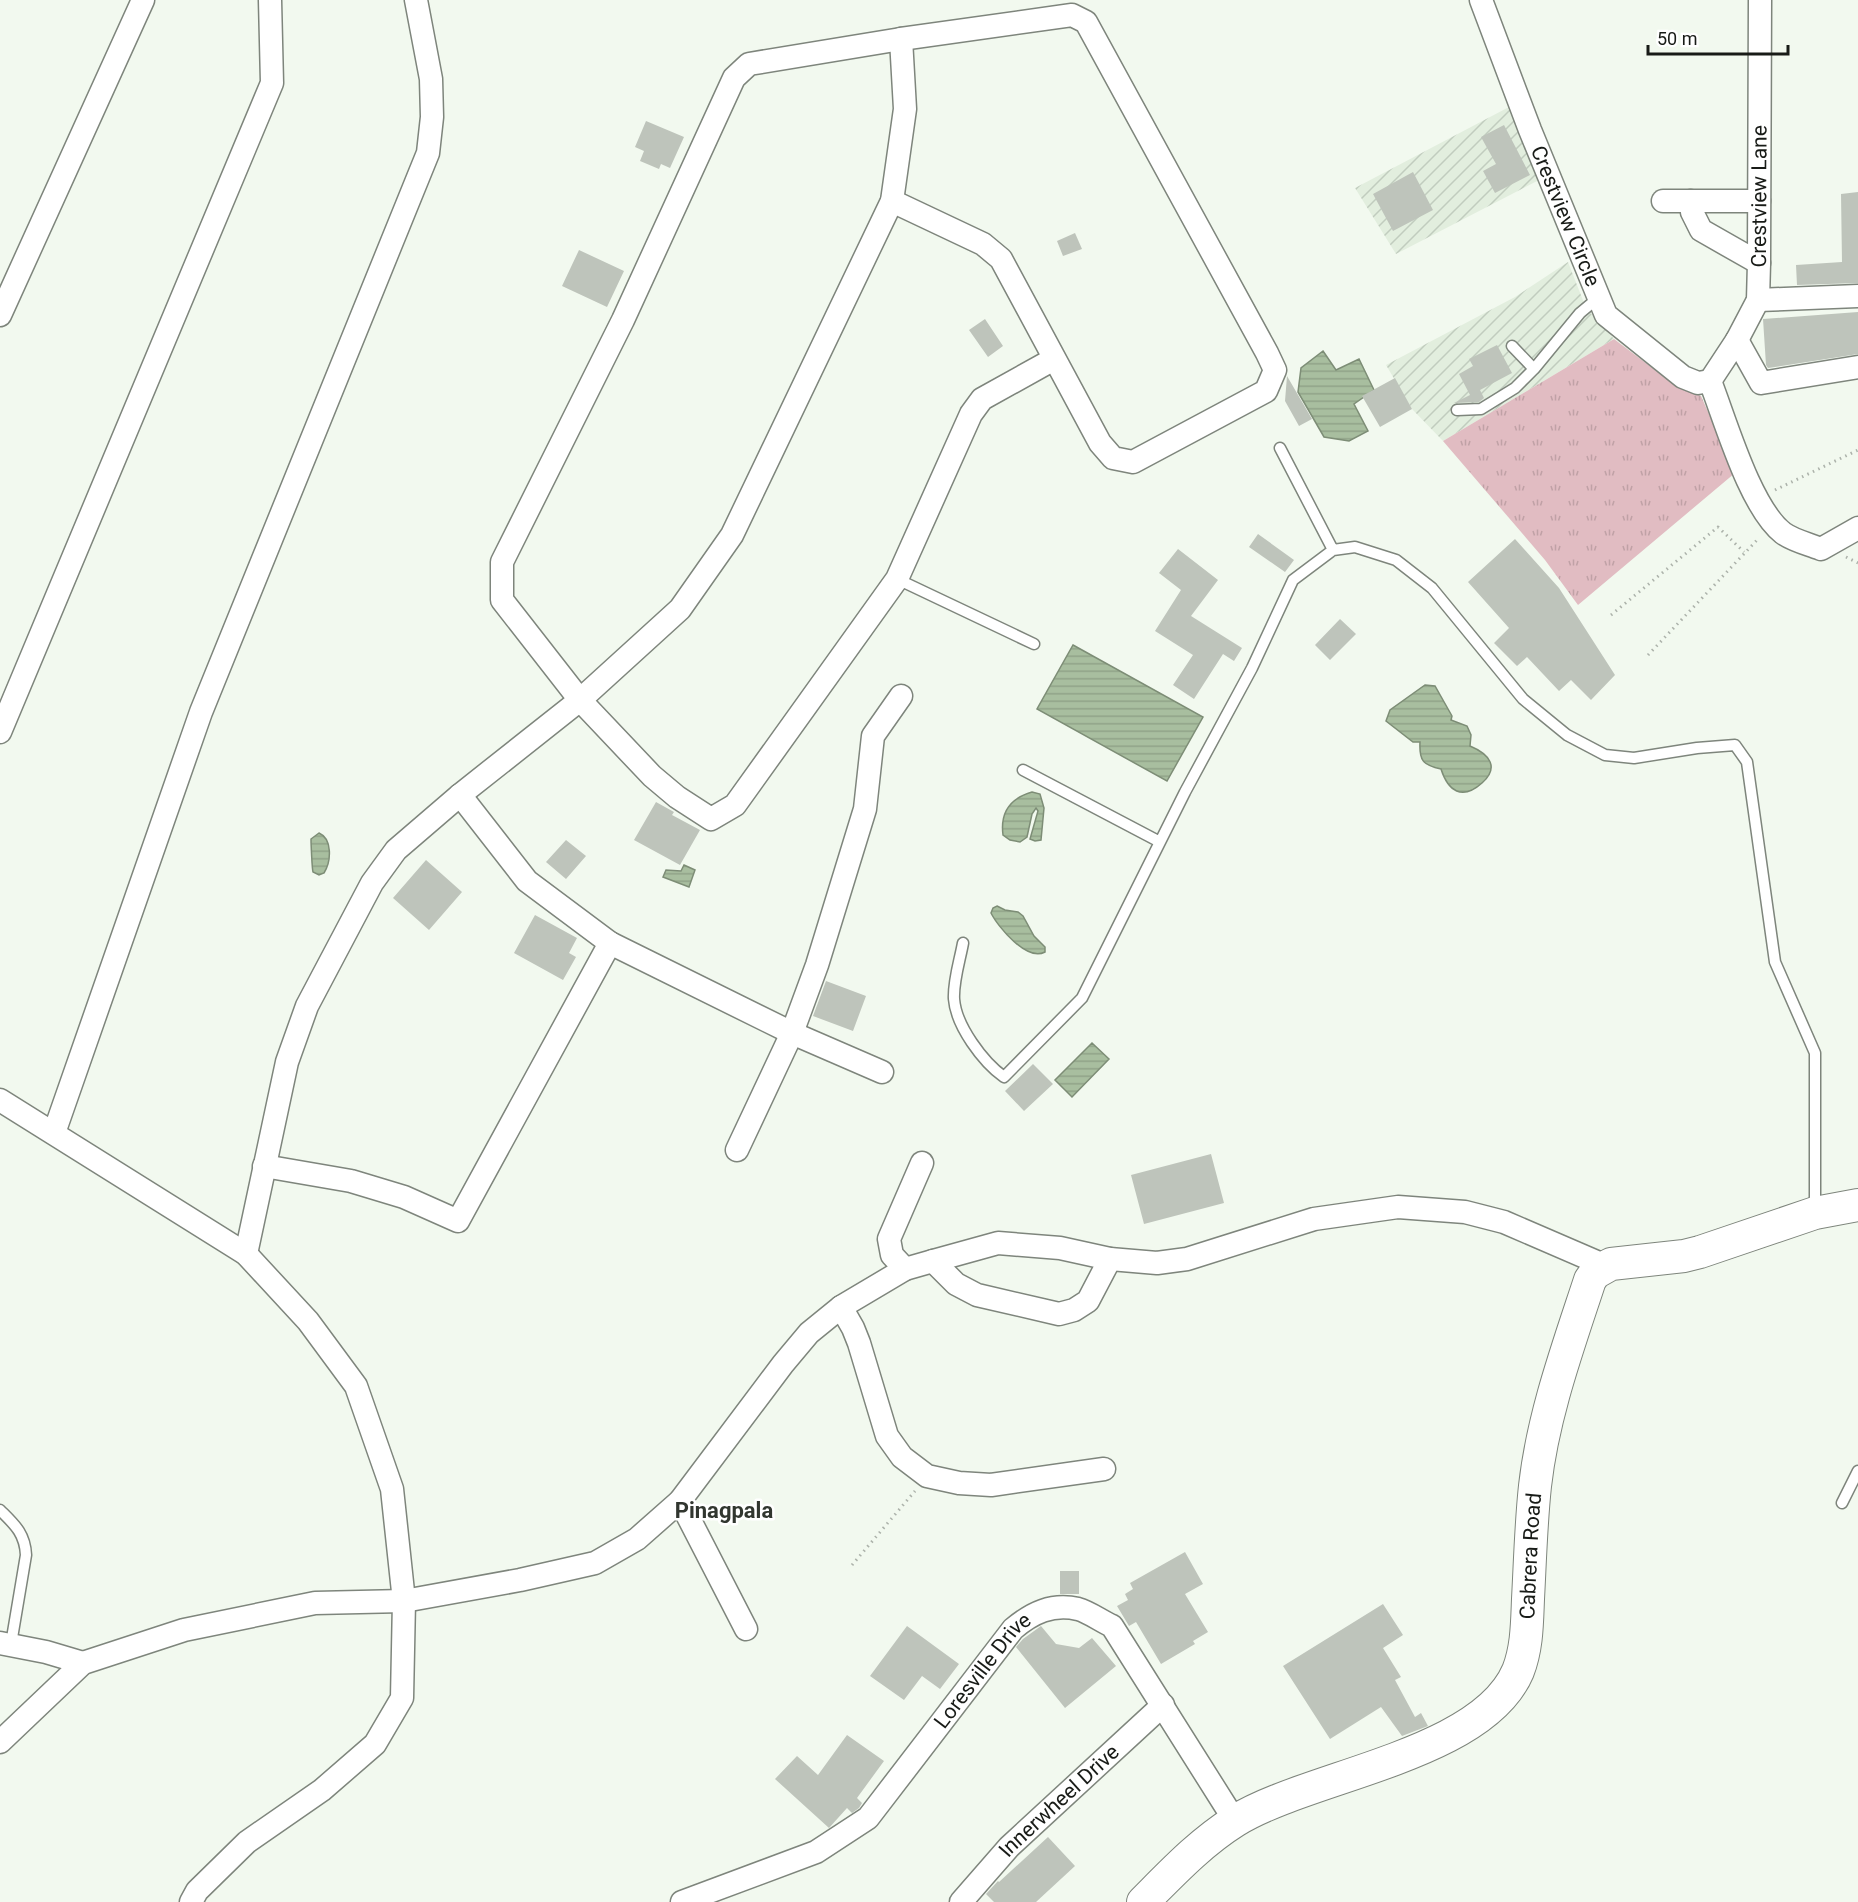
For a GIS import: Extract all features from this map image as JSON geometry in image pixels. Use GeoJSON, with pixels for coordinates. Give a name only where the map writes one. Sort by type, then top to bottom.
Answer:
{"type":"FeatureCollection","features":[{"type":"Feature","properties":{"kind":"main road"},"geometry":{"type":"LineString","coordinates":[[1606,1266],[1684,1256],[1815,1213],[1858,1205]]}},
{"type":"Feature","properties":{"kind":"main road","name":"Cabrera Road"},"geometry":{"type":"LineString","coordinates":[[1143,1902],[1203,1844],[1235,1821],[1276,1800],[1327,1784],[1422,1748],[1479,1717],[1492,1707],[1505,1692],[1517,1672],[1525,1646],[1535,1486],[1544,1430],[1590,1280],[1595,1273],[1606,1266]]}},
{"type":"Feature","properties":{"kind":"street"},"geometry":{"type":"LineString","coordinates":[[0,315],[143,0]]}},
{"type":"Feature","properties":{"kind":"street"},"geometry":{"type":"LineString","coordinates":[[0,732],[272,83],[270,0]]}},
{"type":"Feature","properties":{"kind":"street"},"geometry":{"type":"LineString","coordinates":[[54,1133],[201,712],[428,153],[432,117],[431,79],[416,0]]}},
{"type":"Feature","properties":{"kind":"street","name":"Crestview Circle"},"geometry":{"type":"LineString","coordinates":[[1481,0],[1530,130],[1606,315],[1683,377],[1698,383],[1710,381]]}},
{"type":"Feature","properties":{"kind":"street","name":"Crestview Lane"},"geometry":{"type":"LineString","coordinates":[[1710,381],[1737,340],[1758,300],[1760,0]]}},
{"type":"Feature","properties":{"kind":"street"},"geometry":{"type":"LineString","coordinates":[[892,201],[983,244],[1001,259],[1100,443],[1113,458],[1133,462],[1266,391],[1275,370],[1086,22],[1072,15],[901,39],[749,64],[734,78],[623,320],[502,562],[502,600],[580,700],[652,776],[677,797],[711,819],[735,806],[897,579],[971,414],[982,399],[1054,358]]}},
{"type":"Feature","properties":{"kind":"street"},"geometry":{"type":"LineString","coordinates":[[246,1254],[287,1062],[307,1005],[372,884],[396,850],[460,795],[580,700],[680,609],[732,535],[892,201],[904,109],[901,39]]}},
{"type":"Feature","properties":{"kind":"street"},"geometry":{"type":"LineString","coordinates":[[1663,201],[1759,201]]}},
{"type":"Feature","properties":{"kind":"street"},"geometry":{"type":"LineString","coordinates":[[1691,201],[1692,212],[1701,230],[1759,263]]}},
{"type":"Feature","properties":{"kind":"street"},"geometry":{"type":"LineString","coordinates":[[1758,300],[1858,296]]}},
{"type":"Feature","properties":{"kind":"street"},"geometry":{"type":"LineString","coordinates":[[1737,340],[1761,383],[1858,367]]}},
{"type":"Feature","properties":{"kind":"street"},"geometry":{"type":"LineString","coordinates":[[1710,381],[1749,486],[1772,523],[1786,535],[1821,549],[1858,528]]}},
{"type":"Feature","properties":{"kind":"street"},"geometry":{"type":"LineString","coordinates":[[737,1150],[792,1033],[817,965],[865,808],[873,736],[901,696]]}},
{"type":"Feature","properties":{"kind":"street"},"geometry":{"type":"LineString","coordinates":[[460,795],[527,881],[610,943],[792,1033],[882,1072]]}},
{"type":"Feature","properties":{"kind":"street"},"geometry":{"type":"LineString","coordinates":[[264,1166],[351,1181],[404,1197],[458,1221],[610,943]]}},
{"type":"Feature","properties":{"kind":"street"},"geometry":{"type":"LineString","coordinates":[[0,1100],[246,1254],[308,1321],[356,1386],[392,1489],[404,1601],[402,1698],[375,1744],[322,1790],[247,1842],[197,1891],[191,1902]]}},
{"type":"Feature","properties":{"kind":"street"},"geometry":{"type":"LineString","coordinates":[[904,1269],[892,1255],[889,1239],[922,1163]]}},
{"type":"Feature","properties":{"kind":"street"},"geometry":{"type":"LineString","coordinates":[[0,1742],[83,1663],[184,1630],[315,1603],[404,1601],[520,1580],[595,1563],[637,1539],[680,1501],[809,1333],[841,1307],[904,1269],[998,1243],[1060,1248],[1110,1259],[1157,1263],[1187,1259],[1314,1219],[1398,1207],[1465,1212],[1504,1222],[1606,1266]]}},
{"type":"Feature","properties":{"kind":"street"},"geometry":{"type":"LineString","coordinates":[[933,1261],[956,1284],[977,1295],[1059,1314],[1074,1310],[1088,1301],[1110,1259]]}},
{"type":"Feature","properties":{"kind":"street"},"geometry":{"type":"LineString","coordinates":[[841,1307],[859,1343],[887,1436],[902,1457],[927,1476],[959,1483],[991,1485],[1104,1469]]}},
{"type":"Feature","properties":{"kind":"street"},"geometry":{"type":"LineString","coordinates":[[680,1501],[746,1629]]}},
{"type":"Feature","properties":{"kind":"street","name":"Loresville Drive"},"geometry":{"type":"LineString","coordinates":[[682,1902],[816,1852],[868,1818],[1013,1629],[1030,1615],[1051,1608],[1078,1609],[1112,1626],[1235,1821]]}},
{"type":"Feature","properties":{"kind":"street"},"geometry":{"type":"LineString","coordinates":[[5,1643],[83,1663]]}},
{"type":"Feature","properties":{"kind":"street","name":"Innerwheel Drive"},"geometry":{"type":"LineString","coordinates":[[961,1902],[1009,1847],[1163,1705]]}},
{"type":"Feature","properties":{"kind":"lane"},"geometry":{"type":"LineString","coordinates":[[1456,410],[1481,409],[1515,388],[1534,369],[1580,313],[1598,298]]}},
{"type":"Feature","properties":{"kind":"lane"},"geometry":{"type":"LineString","coordinates":[[1512,346],[1534,369]]}},
{"type":"Feature","properties":{"kind":"lane"},"geometry":{"type":"LineString","coordinates":[[1280,448],[1333,550]]}},
{"type":"Feature","properties":{"kind":"lane"},"geometry":{"type":"LineString","coordinates":[[963,943],[954,999],[957,1010],[965,1033],[992,1068],[1004,1077],[1082,998],[1160,842],[1252,668],[1293,580],[1333,550],[1355,547],[1396,560],[1432,588],[1522,699],[1567,735],[1605,755],[1634,758],[1697,747],[1735,745],[1747,762],[1775,962],[1815,1053],[1815,1213]]}},
{"type":"Feature","properties":{"kind":"lane"},"geometry":{"type":"LineString","coordinates":[[897,579],[1034,644]]}},
{"type":"Feature","properties":{"kind":"lane"},"geometry":{"type":"LineString","coordinates":[[1023,770],[1160,842]]}},
{"type":"Feature","properties":{"kind":"lane"},"geometry":{"type":"LineString","coordinates":[[1842,1503],[1858,1471]]}},
{"type":"Feature","properties":{"kind":"lane"},"geometry":{"type":"LineString","coordinates":[[0,1510],[19,1530],[25,1543],[26,1555],[5,1643]]}},
{"type":"Feature","properties":{"kind":"path"},"geometry":{"type":"LineString","coordinates":[[1757,498],[1858,450]]}},
{"type":"Feature","properties":{"kind":"path"},"geometry":{"type":"LineString","coordinates":[[1648,655],[1772,523]]}},
{"type":"Feature","properties":{"kind":"path"},"geometry":{"type":"LineString","coordinates":[[1611,615],[1718,527],[1744,553]]}},
{"type":"Feature","properties":{"kind":"path"},"geometry":{"type":"LineString","coordinates":[[852,1565],[927,1476]]}},
{"type":"Feature","properties":{"kind":"shaded area"},"geometry":{"type":"Polygon","coordinates":[[[1509,107],[1539,180],[1396,254],[1355,188],[1509,107]]]}},
{"type":"Feature","properties":{"kind":"shaded area"},"geometry":{"type":"Polygon","coordinates":[[[1568,262],[1586,308],[1614,339],[1443,441],[1412,409],[1386,365],[1515,297],[1568,262]]]}},
{"type":"Feature","properties":{"kind":"shaded area"},"geometry":{"type":"Polygon","coordinates":[[[1323,351],[1336,370],[1359,359],[1374,390],[1354,404],[1368,431],[1349,441],[1324,437],[1298,392],[1301,368],[1323,351]]]}},
{"type":"Feature","properties":{"kind":"shaded area"},"geometry":{"type":"Polygon","coordinates":[[[1073,645],[1203,717],[1167,781],[1037,709],[1073,645]]]}},
{"type":"Feature","properties":{"kind":"shaded area"},"geometry":{"type":"Polygon","coordinates":[[[1425,685],[1435,686],[1452,716],[1451,720],[1467,726],[1471,735],[1470,746],[1487,757],[1490,762],[1490,772],[1487,777],[1468,792],[1452,788],[1441,769],[1423,761],[1420,754],[1420,742],[1413,742],[1386,721],[1390,710],[1425,685]]]}},
{"type":"Feature","properties":{"kind":"shaded area"},"geometry":{"type":"Polygon","coordinates":[[[1032,792],[1040,794],[1044,808],[1041,840],[1030,839],[1038,811],[1036,808],[1032,814],[1027,837],[1020,842],[1010,840],[1003,835],[1005,813],[1018,798],[1032,792]]]}},
{"type":"Feature","properties":{"kind":"shaded area"},"geometry":{"type":"Polygon","coordinates":[[[319,833],[327,840],[329,857],[324,873],[319,875],[313,872],[311,839],[319,833]]]}},
{"type":"Feature","properties":{"kind":"shaded area"},"geometry":{"type":"Polygon","coordinates":[[[684,865],[695,870],[689,887],[663,877],[666,870],[681,871],[684,865]]]}},
{"type":"Feature","properties":{"kind":"shaded area"},"geometry":{"type":"Polygon","coordinates":[[[997,906],[1018,912],[1023,916],[1034,936],[1045,947],[1045,952],[1038,954],[1030,952],[1014,942],[991,913],[997,906]]]}},
{"type":"Feature","properties":{"kind":"shaded area"},"geometry":{"type":"Polygon","coordinates":[[[1092,1043],[1109,1059],[1072,1097],[1055,1080],[1092,1043]]]}},
{"type":"Feature","properties":{"kind":"green space"},"geometry":{"type":"Polygon","coordinates":[[[1614,339],[1679,388],[1701,396],[1735,473],[1578,605],[1545,560],[1443,441],[1614,339]]]}},
{"type":"Feature","properties":{"kind":"building"},"geometry":{"type":"Polygon","coordinates":[[[646,121],[684,137],[670,168],[661,164],[659,169],[640,161],[644,151],[635,147],[646,121]]]}},
{"type":"Feature","properties":{"kind":"building"},"geometry":{"type":"Polygon","coordinates":[[[1504,125],[1530,175],[1495,193],[1483,171],[1496,164],[1481,137],[1504,125]]]}},
{"type":"Feature","properties":{"kind":"building"},"geometry":{"type":"Polygon","coordinates":[[[1413,172],[1433,210],[1393,231],[1373,194],[1413,172]]]}},
{"type":"Feature","properties":{"kind":"building"},"geometry":{"type":"Polygon","coordinates":[[[1858,192],[1858,283],[1797,285],[1796,265],[1842,262],[1841,194],[1858,192]]]}},
{"type":"Feature","properties":{"kind":"building"},"geometry":{"type":"Polygon","coordinates":[[[1075,233],[1082,249],[1063,256],[1057,241],[1075,233]]]}},
{"type":"Feature","properties":{"kind":"building"},"geometry":{"type":"Polygon","coordinates":[[[579,250],[624,271],[607,307],[562,286],[579,250]]]}},
{"type":"Feature","properties":{"kind":"building"},"geometry":{"type":"Polygon","coordinates":[[[1858,312],[1858,354],[1768,368],[1766,365],[1763,319],[1858,312]]]}},
{"type":"Feature","properties":{"kind":"building"},"geometry":{"type":"Polygon","coordinates":[[[985,319],[1003,346],[988,357],[969,330],[985,319]]]}},
{"type":"Feature","properties":{"kind":"building"},"geometry":{"type":"Polygon","coordinates":[[[1497,345],[1512,373],[1480,390],[1484,398],[1479,402],[1454,403],[1470,395],[1459,374],[1473,366],[1469,359],[1497,345]]]}},
{"type":"Feature","properties":{"kind":"building"},"geometry":{"type":"Polygon","coordinates":[[[1287,376],[1312,419],[1299,426],[1285,401],[1287,376]]]}},
{"type":"Feature","properties":{"kind":"building"},"geometry":{"type":"Polygon","coordinates":[[[1395,378],[1412,409],[1380,427],[1362,396],[1395,378]]]}},
{"type":"Feature","properties":{"kind":"building"},"geometry":{"type":"Polygon","coordinates":[[[1258,534],[1294,560],[1285,572],[1249,547],[1258,534]]]}},
{"type":"Feature","properties":{"kind":"building"},"geometry":{"type":"Polygon","coordinates":[[[1515,539],[1559,588],[1615,675],[1591,700],[1571,680],[1559,691],[1527,657],[1517,666],[1494,643],[1509,628],[1468,582],[1515,539]]]}},
{"type":"Feature","properties":{"kind":"building"},"geometry":{"type":"Polygon","coordinates":[[[1178,549],[1218,580],[1191,616],[1242,648],[1234,661],[1223,654],[1194,699],[1173,685],[1193,655],[1155,631],[1181,590],[1159,573],[1178,549]]]}},
{"type":"Feature","properties":{"kind":"building"},"geometry":{"type":"Polygon","coordinates":[[[1340,619],[1356,634],[1330,660],[1315,645],[1340,619]]]}},
{"type":"Feature","properties":{"kind":"building"},"geometry":{"type":"Polygon","coordinates":[[[656,802],[674,812],[672,815],[700,830],[680,865],[634,840],[656,802]]]}},
{"type":"Feature","properties":{"kind":"building"},"geometry":{"type":"Polygon","coordinates":[[[566,840],[586,856],[566,879],[546,862],[566,840]]]}},
{"type":"Feature","properties":{"kind":"building"},"geometry":{"type":"Polygon","coordinates":[[[426,860],[462,892],[429,930],[393,898],[426,860]]]}},
{"type":"Feature","properties":{"kind":"building"},"geometry":{"type":"Polygon","coordinates":[[[535,915],[577,938],[569,953],[576,957],[563,980],[514,953],[535,915]]]}},
{"type":"Feature","properties":{"kind":"building"},"geometry":{"type":"Polygon","coordinates":[[[826,981],[866,996],[853,1031],[813,1016],[826,981]]]}},
{"type":"Feature","properties":{"kind":"building"},"geometry":{"type":"Polygon","coordinates":[[[1033,1064],[1053,1084],[1024,1111],[1005,1091],[1033,1064]]]}},
{"type":"Feature","properties":{"kind":"building"},"geometry":{"type":"Polygon","coordinates":[[[1211,1154],[1224,1203],[1144,1224],[1131,1175],[1211,1154]]]}},
{"type":"Feature","properties":{"kind":"building"},"geometry":{"type":"Polygon","coordinates":[[[1185,1552],[1203,1584],[1185,1594],[1208,1632],[1193,1641],[1195,1644],[1161,1664],[1136,1622],[1129,1626],[1117,1606],[1128,1600],[1125,1594],[1133,1589],[1130,1583],[1185,1552]]]}},
{"type":"Feature","properties":{"kind":"building"},"geometry":{"type":"Polygon","coordinates":[[[1060,1571],[1079,1571],[1079,1594],[1060,1594],[1060,1571]]]}},
{"type":"Feature","properties":{"kind":"building"},"geometry":{"type":"Polygon","coordinates":[[[1383,1604],[1403,1635],[1383,1648],[1401,1677],[1395,1680],[1415,1717],[1421,1713],[1428,1726],[1402,1736],[1381,1707],[1330,1739],[1283,1666],[1383,1604]]]}},
{"type":"Feature","properties":{"kind":"building"},"geometry":{"type":"Polygon","coordinates":[[[907,1626],[959,1664],[940,1689],[922,1676],[904,1700],[870,1676],[907,1626]]]}},
{"type":"Feature","properties":{"kind":"building"},"geometry":{"type":"Polygon","coordinates":[[[1041,1626],[1056,1644],[1079,1648],[1092,1638],[1116,1666],[1065,1708],[1016,1647],[1041,1626]]]}},
{"type":"Feature","properties":{"kind":"building"},"geometry":{"type":"Polygon","coordinates":[[[847,1735],[884,1761],[857,1798],[862,1803],[859,1808],[852,1813],[847,1808],[829,1828],[775,1779],[797,1756],[818,1775],[847,1735]]]}},
{"type":"Feature","properties":{"kind":"building"},"geometry":{"type":"Polygon","coordinates":[[[1048,1837],[1075,1866],[1036,1902],[994,1902],[986,1894],[1048,1837]]]}},
{"type":"Feature","properties":{"kind":"district","name":"Pinagpala"},"geometry":{"type":"Point","coordinates":[724,1510]}}]}
